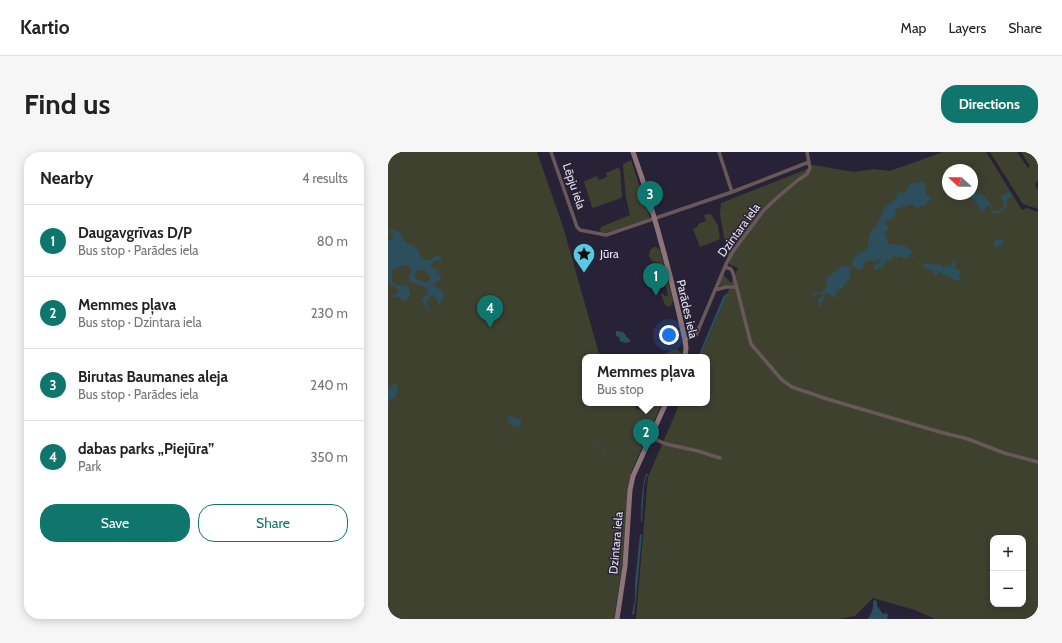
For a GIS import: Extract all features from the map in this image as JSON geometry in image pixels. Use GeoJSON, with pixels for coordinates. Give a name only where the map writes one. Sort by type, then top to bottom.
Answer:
{"type":"FeatureCollection","features":[{"type":"Feature","properties":{"kind":"street","name":"Lēpju iela"},"geometry":{"type":"LineString","coordinates":[[552,152],[577,227],[580,230],[604,236],[654,219]]}},
{"type":"Feature","properties":{"kind":"street","name":"Parādes iela"},"geometry":{"type":"LineString","coordinates":[[633,152],[654,219],[674,292],[685,340],[685,354]]}},
{"type":"Feature","properties":{"kind":"street"},"geometry":{"type":"LineString","coordinates":[[719,152],[732,192]]}},
{"type":"Feature","properties":{"kind":"street"},"geometry":{"type":"LineString","coordinates":[[654,219],[732,192],[809,162],[807,152]]}},
{"type":"Feature","properties":{"kind":"street","name":"Dzintara iela"},"geometry":{"type":"LineString","coordinates":[[685,340],[696,335],[727,262],[741,240],[764,210],[807,174],[810,168],[809,162]]}},
{"type":"Feature","properties":{"kind":"street"},"geometry":{"type":"LineString","coordinates":[[725,267],[731,269],[751,344],[782,380],[792,387],[827,399],[968,439],[1004,453],[1038,462]]}},
{"type":"Feature","properties":{"kind":"street"},"geometry":{"type":"LineString","coordinates":[[715,290],[726,287],[736,287]]}},
{"type":"Feature","properties":{"kind":"street","name":"Dzintara iela"},"geometry":{"type":"LineString","coordinates":[[617,619],[625,566],[630,490],[633,476],[665,406]]}},
{"type":"Feature","properties":{"kind":"street"},"geometry":{"type":"LineString","coordinates":[[650,437],[666,444],[698,451],[720,458]]}},
{"type":"Feature","properties":{"kind":"green space"},"geometry":{"type":"Polygon","coordinates":[[[388,152],[537,152],[564,230],[599,354],[582,354],[582,406],[635,406],[637,410],[647,406],[661,406],[632,470],[628,486],[622,566],[614,619],[388,619],[388,152]]]}},
{"type":"Feature","properties":{"kind":"green space"},"geometry":{"type":"Polygon","coordinates":[[[943,152],[986,152],[1022,210],[1027,208],[1038,212],[1038,619],[935,619],[915,610],[873,598],[855,616],[839,619],[636,619],[648,477],[679,406],[710,406],[710,354],[701,354],[731,285],[718,286],[723,274],[731,283],[738,268],[729,264],[720,215],[721,203],[805,170],[813,165],[854,172],[874,169],[890,171],[943,152]]]}},
{"type":"Feature","properties":{"kind":"green space"},"geometry":{"type":"Polygon","coordinates":[[[990,152],[1017,152],[1028,168],[1030,166],[1021,152],[1038,152],[1038,180],[1035,185],[1038,191],[1038,209],[1023,204],[990,152]]]}},
{"type":"Feature","properties":{"kind":"green space"},"geometry":{"type":"Polygon","coordinates":[[[631,160],[650,218],[605,233],[601,232],[601,227],[630,215],[626,198],[623,164],[631,160]]]}},
{"type":"Feature","properties":{"kind":"green space"},"geometry":{"type":"Polygon","coordinates":[[[617,168],[620,169],[621,198],[593,208],[584,182],[597,176],[599,180],[607,177],[606,173],[617,168]]]}},
{"type":"Feature","properties":{"kind":"green space"},"geometry":{"type":"Polygon","coordinates":[[[711,214],[718,226],[720,239],[700,247],[693,229],[698,226],[698,224],[706,221],[704,215],[711,214]]]}},
{"type":"Feature","properties":{"kind":"green space"},"geometry":{"type":"Polygon","coordinates":[[[654,247],[660,250],[673,301],[670,307],[665,305],[661,294],[662,293],[666,297],[668,295],[660,263],[652,261],[649,256],[650,250],[654,247]]]}},
{"type":"Feature","properties":{"kind":"green space"},"geometry":{"type":"Polygon","coordinates":[[[676,349],[682,353],[682,354],[663,354],[676,349]]]}},
{"type":"Feature","properties":{"kind":"water"},"geometry":{"type":"Polygon","coordinates":[[[923,181],[926,187],[926,194],[932,198],[931,200],[927,201],[926,205],[920,205],[919,208],[911,204],[896,209],[896,215],[890,220],[886,221],[889,229],[884,233],[889,244],[907,247],[912,252],[911,256],[915,260],[909,255],[906,258],[899,256],[897,258],[894,255],[892,256],[893,259],[886,261],[883,268],[881,267],[877,270],[875,270],[873,266],[879,263],[879,259],[874,262],[871,260],[865,262],[863,264],[864,267],[859,270],[853,266],[849,269],[849,275],[852,276],[841,290],[838,289],[834,298],[825,293],[821,306],[819,306],[818,301],[823,293],[813,296],[811,294],[822,292],[827,287],[826,282],[828,277],[843,266],[851,267],[853,259],[867,249],[871,231],[877,225],[878,220],[881,218],[885,208],[893,201],[898,192],[905,192],[911,184],[923,181]]]}},
{"type":"Feature","properties":{"kind":"water"},"geometry":{"type":"Polygon","coordinates":[[[1008,192],[1012,195],[1006,201],[1007,207],[999,213],[993,213],[988,205],[984,211],[982,211],[974,200],[978,200],[978,193],[984,196],[994,211],[998,212],[1005,205],[1001,197],[1008,192]]]}},
{"type":"Feature","properties":{"kind":"water"},"geometry":{"type":"Polygon","coordinates":[[[391,229],[400,232],[404,241],[413,245],[419,252],[419,255],[423,258],[431,260],[435,256],[441,257],[441,260],[434,261],[431,266],[434,269],[437,269],[438,273],[442,276],[440,278],[441,281],[438,280],[434,285],[442,291],[445,296],[440,301],[441,305],[439,305],[436,298],[432,295],[427,302],[427,306],[430,311],[427,309],[422,300],[422,298],[428,294],[425,287],[410,282],[409,277],[411,268],[406,265],[392,271],[392,281],[397,285],[407,286],[410,296],[407,300],[402,301],[400,297],[394,296],[399,290],[390,285],[388,281],[388,243],[393,237],[393,234],[390,233],[389,230],[391,229]],[[418,270],[414,275],[416,279],[424,283],[431,279],[425,270],[418,270]]]}},
{"type":"Feature","properties":{"kind":"water"},"geometry":{"type":"Polygon","coordinates":[[[1001,238],[1003,243],[1001,246],[994,246],[994,241],[1001,238]]]}},
{"type":"Feature","properties":{"kind":"water"},"geometry":{"type":"Polygon","coordinates":[[[952,261],[956,262],[955,268],[960,270],[959,278],[968,282],[952,279],[938,271],[938,275],[934,275],[932,270],[927,269],[923,264],[939,264],[943,267],[945,265],[951,267],[952,261]]]}},
{"type":"Feature","properties":{"kind":"water"},"geometry":{"type":"Polygon","coordinates":[[[726,294],[730,295],[726,297],[701,354],[699,354],[723,297],[726,294]]]}},
{"type":"Feature","properties":{"kind":"water"},"geometry":{"type":"Polygon","coordinates":[[[616,331],[623,332],[630,342],[625,343],[620,341],[619,337],[616,336],[616,331]]]}},
{"type":"Feature","properties":{"kind":"water"},"geometry":{"type":"Polygon","coordinates":[[[394,384],[397,385],[397,394],[395,398],[389,399],[388,402],[388,388],[394,384]]]}},
{"type":"Feature","properties":{"kind":"water"},"geometry":{"type":"Polygon","coordinates":[[[508,416],[522,421],[520,426],[516,427],[507,422],[509,420],[507,418],[508,416]]]}},
{"type":"Feature","properties":{"kind":"water"},"geometry":{"type":"Polygon","coordinates":[[[647,473],[648,475],[646,477],[644,487],[642,522],[642,496],[645,476],[647,473]]]}},
{"type":"Feature","properties":{"kind":"water"},"geometry":{"type":"Polygon","coordinates":[[[640,534],[642,535],[634,615],[632,614],[635,600],[635,583],[640,534]]]}},
{"type":"Feature","properties":{"kind":"water"},"geometry":{"type":"Polygon","coordinates":[[[875,600],[877,602],[877,606],[883,614],[886,613],[888,615],[887,618],[889,619],[867,619],[871,614],[873,601],[875,600]]]}},
{"type":"Feature","properties":{"kind":"waterway"},"geometry":{"type":"LineString","coordinates":[[593,440],[601,445]]}},
{"type":"Feature","properties":{"kind":"waterway"},"geometry":{"type":"LineString","coordinates":[[600,459],[606,449],[604,446]]}},
{"type":"Feature","properties":{"kind":"place","name":"Birutas Baumanes aleja"},"geometry":{"type":"Point","coordinates":[650,214]}},
{"type":"Feature","properties":{"kind":"place","name":"Jūra"},"geometry":{"type":"Point","coordinates":[584,274]}},
{"type":"Feature","properties":{"kind":"place","name":"Daugavgrīvas D/P"},"geometry":{"type":"Point","coordinates":[656,296]}},
{"type":"Feature","properties":{"kind":"place","name":"dabas parks „Piejūra”"},"geometry":{"type":"Point","coordinates":[490,328]}},
{"type":"Feature","properties":{"kind":"place","name":"Memmes pļava"},"geometry":{"type":"Point","coordinates":[646,452]}}]}
